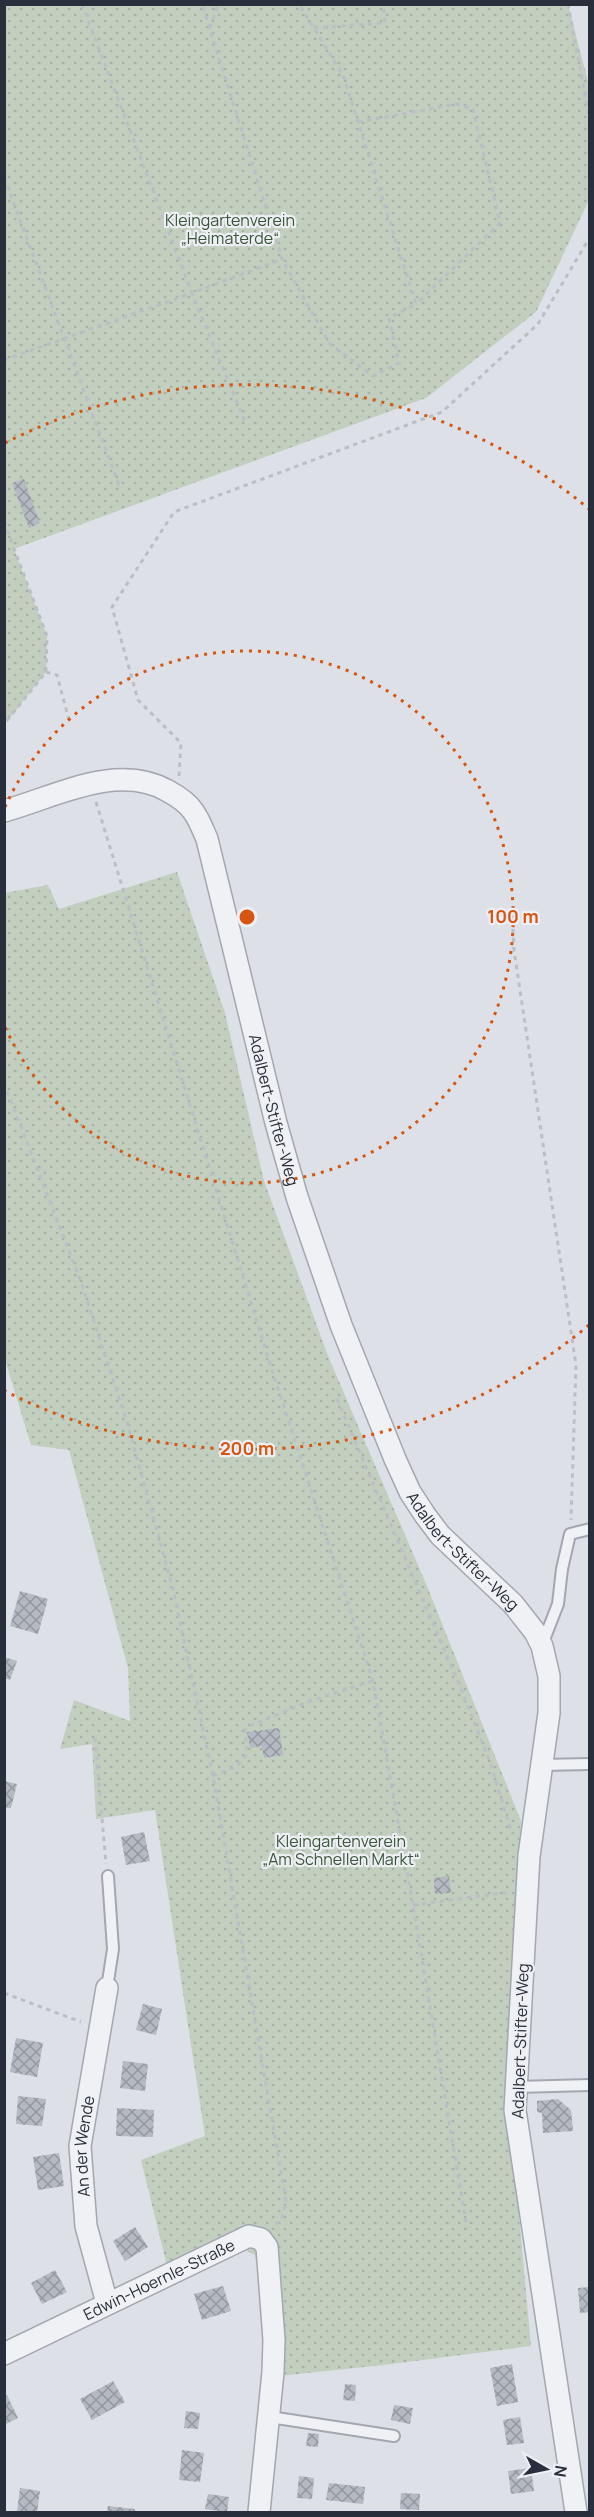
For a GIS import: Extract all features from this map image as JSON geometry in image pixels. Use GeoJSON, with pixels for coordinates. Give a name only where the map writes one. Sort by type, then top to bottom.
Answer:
{"type":"FeatureCollection","features":[{"type":"Feature","properties":{"kind":"street","name":"Adalbert-Stifter-Weg"},"geometry":{"type":"LineString","coordinates":[[4,811],[91,784],[114,780],[137,780],[159,786],[177,796],[192,809],[207,839],[276,1123],[297,1197],[341,1325],[395,1459],[424,1515],[464,1560],[513,1604],[535,1632],[542,1646],[549,1676],[549,1713],[529,1856],[515,2110],[576,2512]]}},
{"type":"Feature","properties":{"kind":"street","name":"An der Wende"},"geometry":{"type":"LineString","coordinates":[[107,1988],[80,2146],[86,2226],[107,2304]]}},
{"type":"Feature","properties":{"kind":"street","name":"Edwin-Hoernle-Straße"},"geometry":{"type":"LineString","coordinates":[[4,2354],[249,2236],[261,2238],[267,2247],[274,2340],[270,2417],[259,2512]]}},
{"type":"Feature","properties":{"kind":"lane"},"geometry":{"type":"LineString","coordinates":[[542,1646],[558,1604],[562,1569],[570,1534],[590,1529]]}},
{"type":"Feature","properties":{"kind":"lane"},"geometry":{"type":"LineString","coordinates":[[541,1765],[590,1764]]}},
{"type":"Feature","properties":{"kind":"lane"},"geometry":{"type":"LineString","coordinates":[[107,1988],[113,1949],[108,1876]]}},
{"type":"Feature","properties":{"kind":"lane"},"geometry":{"type":"LineString","coordinates":[[516,2087],[590,2085]]}},
{"type":"Feature","properties":{"kind":"lane"},"geometry":{"type":"LineString","coordinates":[[270,2417],[394,2436]]}},
{"type":"Feature","properties":{"kind":"path"},"geometry":{"type":"LineString","coordinates":[[82,4],[192,293],[244,422]]}},
{"type":"Feature","properties":{"kind":"path"},"geometry":{"type":"LineString","coordinates":[[210,29],[218,4]]}},
{"type":"Feature","properties":{"kind":"path"},"geometry":{"type":"LineString","coordinates":[[299,4],[343,75],[416,304]]}},
{"type":"Feature","properties":{"kind":"path"},"geometry":{"type":"LineString","coordinates":[[314,28],[385,23],[383,4]]}},
{"type":"Feature","properties":{"kind":"path"},"geometry":{"type":"LineString","coordinates":[[568,4],[590,122]]}},
{"type":"Feature","properties":{"kind":"path"},"geometry":{"type":"LineString","coordinates":[[203,7],[282,258],[329,343],[373,376],[399,363],[389,318],[416,304],[500,223],[473,109],[457,104],[358,122]]}},
{"type":"Feature","properties":{"kind":"path"},"geometry":{"type":"LineString","coordinates":[[4,177],[119,485]]}},
{"type":"Feature","properties":{"kind":"path"},"geometry":{"type":"LineString","coordinates":[[177,796],[181,743],[138,700],[112,607],[174,512],[442,412],[538,324],[590,237]]}},
{"type":"Feature","properties":{"kind":"path"},"geometry":{"type":"LineString","coordinates":[[4,360],[192,293],[282,258]]}},
{"type":"Feature","properties":{"kind":"path"},"geometry":{"type":"LineString","coordinates":[[4,522],[46,636],[46,672],[4,724]]}},
{"type":"Feature","properties":{"kind":"path"},"geometry":{"type":"LineString","coordinates":[[46,672],[57,675],[70,724]]}},
{"type":"Feature","properties":{"kind":"path"},"geometry":{"type":"LineString","coordinates":[[91,784],[269,1358],[373,1681],[467,2228]]}},
{"type":"Feature","properties":{"kind":"path"},"geometry":{"type":"LineString","coordinates":[[512,911],[514,950],[576,1365],[570,1534]]}},
{"type":"Feature","properties":{"kind":"path"},"geometry":{"type":"LineString","coordinates":[[4,1083],[81,1282],[127,1422],[172,1585],[213,1776],[286,2201],[281,2221],[249,2236]]}},
{"type":"Feature","properties":{"kind":"path"},"geometry":{"type":"LineString","coordinates":[[337,1399],[482,1742],[509,1829],[529,1856]]}},
{"type":"Feature","properties":{"kind":"path"},"geometry":{"type":"LineString","coordinates":[[213,1776],[237,1766],[247,1754],[245,1730],[249,1726],[310,1701],[373,1681]]}},
{"type":"Feature","properties":{"kind":"path"},"geometry":{"type":"LineString","coordinates":[[95,1738],[108,1876]]}},
{"type":"Feature","properties":{"kind":"path"},"geometry":{"type":"LineString","coordinates":[[413,1905],[510,1892]]}},
{"type":"Feature","properties":{"kind":"path"},"geometry":{"type":"LineString","coordinates":[[4,1992],[100,2030]]}},
{"type":"Feature","properties":{"kind":"green space","name":"Kleingartenverein „Heimaterde“"},"geometry":{"type":"Polygon","coordinates":[[[5,5],[568,5],[589,85],[589,200],[536,312],[426,398],[14,549],[47,636],[46,672],[5,724],[5,5]]]}},
{"type":"Feature","properties":{"kind":"green space","name":"Kleingartenverein „Am Schnellen Markt“"},"geometry":{"type":"Polygon","coordinates":[[[177,872],[225,1013],[264,1181],[328,1356],[427,1586],[521,1821],[513,1946],[508,2097],[531,2346],[279,2376],[255,2255],[243,2249],[169,2274],[141,2160],[205,2136],[155,1810],[96,1819],[92,1744],[60,1749],[74,1700],[130,1721],[128,1668],[69,1450],[31,1445],[5,1360],[4,893],[48,885],[59,909],[177,872]]]}},
{"type":"Feature","properties":{"kind":"building"},"geometry":{"type":"Polygon","coordinates":[[[24,479],[40,523],[29,528],[12,483],[24,479]]]}},
{"type":"Feature","properties":{"kind":"building"},"geometry":{"type":"Polygon","coordinates":[[[20,1591],[48,1599],[38,1634],[10,1626],[20,1591]]]}},
{"type":"Feature","properties":{"kind":"building"},"geometry":{"type":"Polygon","coordinates":[[[4,1657],[17,1661],[10,1680],[4,1678],[4,1657]]]}},
{"type":"Feature","properties":{"kind":"building"},"geometry":{"type":"Polygon","coordinates":[[[279,1728],[283,1755],[264,1758],[262,1746],[250,1748],[247,1732],[279,1728]]]}},
{"type":"Feature","properties":{"kind":"building"},"geometry":{"type":"Polygon","coordinates":[[[4,1781],[17,1784],[11,1808],[4,1807],[4,1781]]]}},
{"type":"Feature","properties":{"kind":"building"},"geometry":{"type":"Polygon","coordinates":[[[144,1832],[150,1861],[126,1865],[121,1837],[144,1832]]]}},
{"type":"Feature","properties":{"kind":"building"},"geometry":{"type":"Polygon","coordinates":[[[449,1876],[451,1893],[435,1894],[434,1878],[449,1876]]]}},
{"type":"Feature","properties":{"kind":"building"},"geometry":{"type":"Polygon","coordinates":[[[143,2004],[162,2009],[156,2035],[136,2030],[143,2004]]]}},
{"type":"Feature","properties":{"kind":"building"},"geometry":{"type":"Polygon","coordinates":[[[16,2038],[43,2043],[37,2077],[10,2072],[16,2038]]]}},
{"type":"Feature","properties":{"kind":"building"},"geometry":{"type":"Polygon","coordinates":[[[123,2061],[148,2064],[145,2091],[120,2088],[123,2061]]]}},
{"type":"Feature","properties":{"kind":"building"},"geometry":{"type":"Polygon","coordinates":[[[18,2096],[46,2099],[42,2126],[16,2124],[18,2096]]]}},
{"type":"Feature","properties":{"kind":"building"},"geometry":{"type":"Polygon","coordinates":[[[558,2099],[571,2110],[573,2131],[543,2133],[542,2113],[537,2112],[537,2101],[558,2099]]]}},
{"type":"Feature","properties":{"kind":"building"},"geometry":{"type":"Polygon","coordinates":[[[117,2108],[154,2110],[153,2137],[116,2136],[117,2108]]]}},
{"type":"Feature","properties":{"kind":"building"},"geometry":{"type":"Polygon","coordinates":[[[59,2153],[64,2186],[38,2190],[33,2157],[59,2153]]]}},
{"type":"Feature","properties":{"kind":"building"},"geometry":{"type":"Polygon","coordinates":[[[135,2227],[148,2247],[125,2261],[113,2241],[135,2227]]]}},
{"type":"Feature","properties":{"kind":"building"},"geometry":{"type":"Polygon","coordinates":[[[55,2270],[67,2292],[42,2304],[31,2283],[55,2270]]]}},
{"type":"Feature","properties":{"kind":"building"},"geometry":{"type":"Polygon","coordinates":[[[223,2286],[231,2311],[202,2320],[194,2294],[223,2286]]]}},
{"type":"Feature","properties":{"kind":"building"},"geometry":{"type":"Polygon","coordinates":[[[590,2287],[590,2312],[580,2313],[578,2288],[590,2287]]]}},
{"type":"Feature","properties":{"kind":"building"},"geometry":{"type":"Polygon","coordinates":[[[512,2364],[518,2402],[497,2406],[490,2368],[512,2364]]]}},
{"type":"Feature","properties":{"kind":"building"},"geometry":{"type":"Polygon","coordinates":[[[113,2381],[125,2402],[92,2420],[80,2399],[113,2381]]]}},
{"type":"Feature","properties":{"kind":"building"},"geometry":{"type":"Polygon","coordinates":[[[345,2384],[356,2385],[355,2401],[343,2400],[345,2384]]]}},
{"type":"Feature","properties":{"kind":"building"},"geometry":{"type":"Polygon","coordinates":[[[7,2395],[18,2418],[4,2425],[4,2396],[7,2395]]]}},
{"type":"Feature","properties":{"kind":"building"},"geometry":{"type":"Polygon","coordinates":[[[394,2405],[413,2408],[410,2424],[391,2420],[394,2405]]]}},
{"type":"Feature","properties":{"kind":"building"},"geometry":{"type":"Polygon","coordinates":[[[186,2411],[200,2413],[198,2429],[184,2428],[186,2411]]]}},
{"type":"Feature","properties":{"kind":"building"},"geometry":{"type":"Polygon","coordinates":[[[520,2417],[524,2443],[507,2445],[503,2420],[520,2417]]]}},
{"type":"Feature","properties":{"kind":"building"},"geometry":{"type":"Polygon","coordinates":[[[308,2433],[319,2434],[318,2447],[306,2446],[308,2433]]]}},
{"type":"Feature","properties":{"kind":"building"},"geometry":{"type":"Polygon","coordinates":[[[182,2450],[204,2453],[200,2482],[179,2480],[182,2450]]]}},
{"type":"Feature","properties":{"kind":"building"},"geometry":{"type":"Polygon","coordinates":[[[531,2468],[534,2491],[511,2494],[508,2471],[531,2468]]]}},
{"type":"Feature","properties":{"kind":"building"},"geometry":{"type":"Polygon","coordinates":[[[299,2476],[314,2478],[312,2499],[297,2498],[299,2476]]]}},
{"type":"Feature","properties":{"kind":"building"},"geometry":{"type":"Polygon","coordinates":[[[329,2483],[365,2487],[363,2504],[326,2500],[329,2483]]]}},
{"type":"Feature","properties":{"kind":"building"},"geometry":{"type":"Polygon","coordinates":[[[20,2488],[40,2491],[37,2512],[17,2512],[20,2488]]]}},
{"type":"Feature","properties":{"kind":"building"},"geometry":{"type":"Polygon","coordinates":[[[401,2493],[420,2494],[419,2510],[400,2509],[401,2493]]]}},
{"type":"Feature","properties":{"kind":"building"},"geometry":{"type":"Polygon","coordinates":[[[208,2494],[229,2497],[227,2512],[205,2509],[208,2494]]]}},
{"type":"Feature","properties":{"kind":"building"},"geometry":{"type":"Polygon","coordinates":[[[108,2506],[135,2509],[135,2512],[107,2512],[108,2506]]]}}]}
